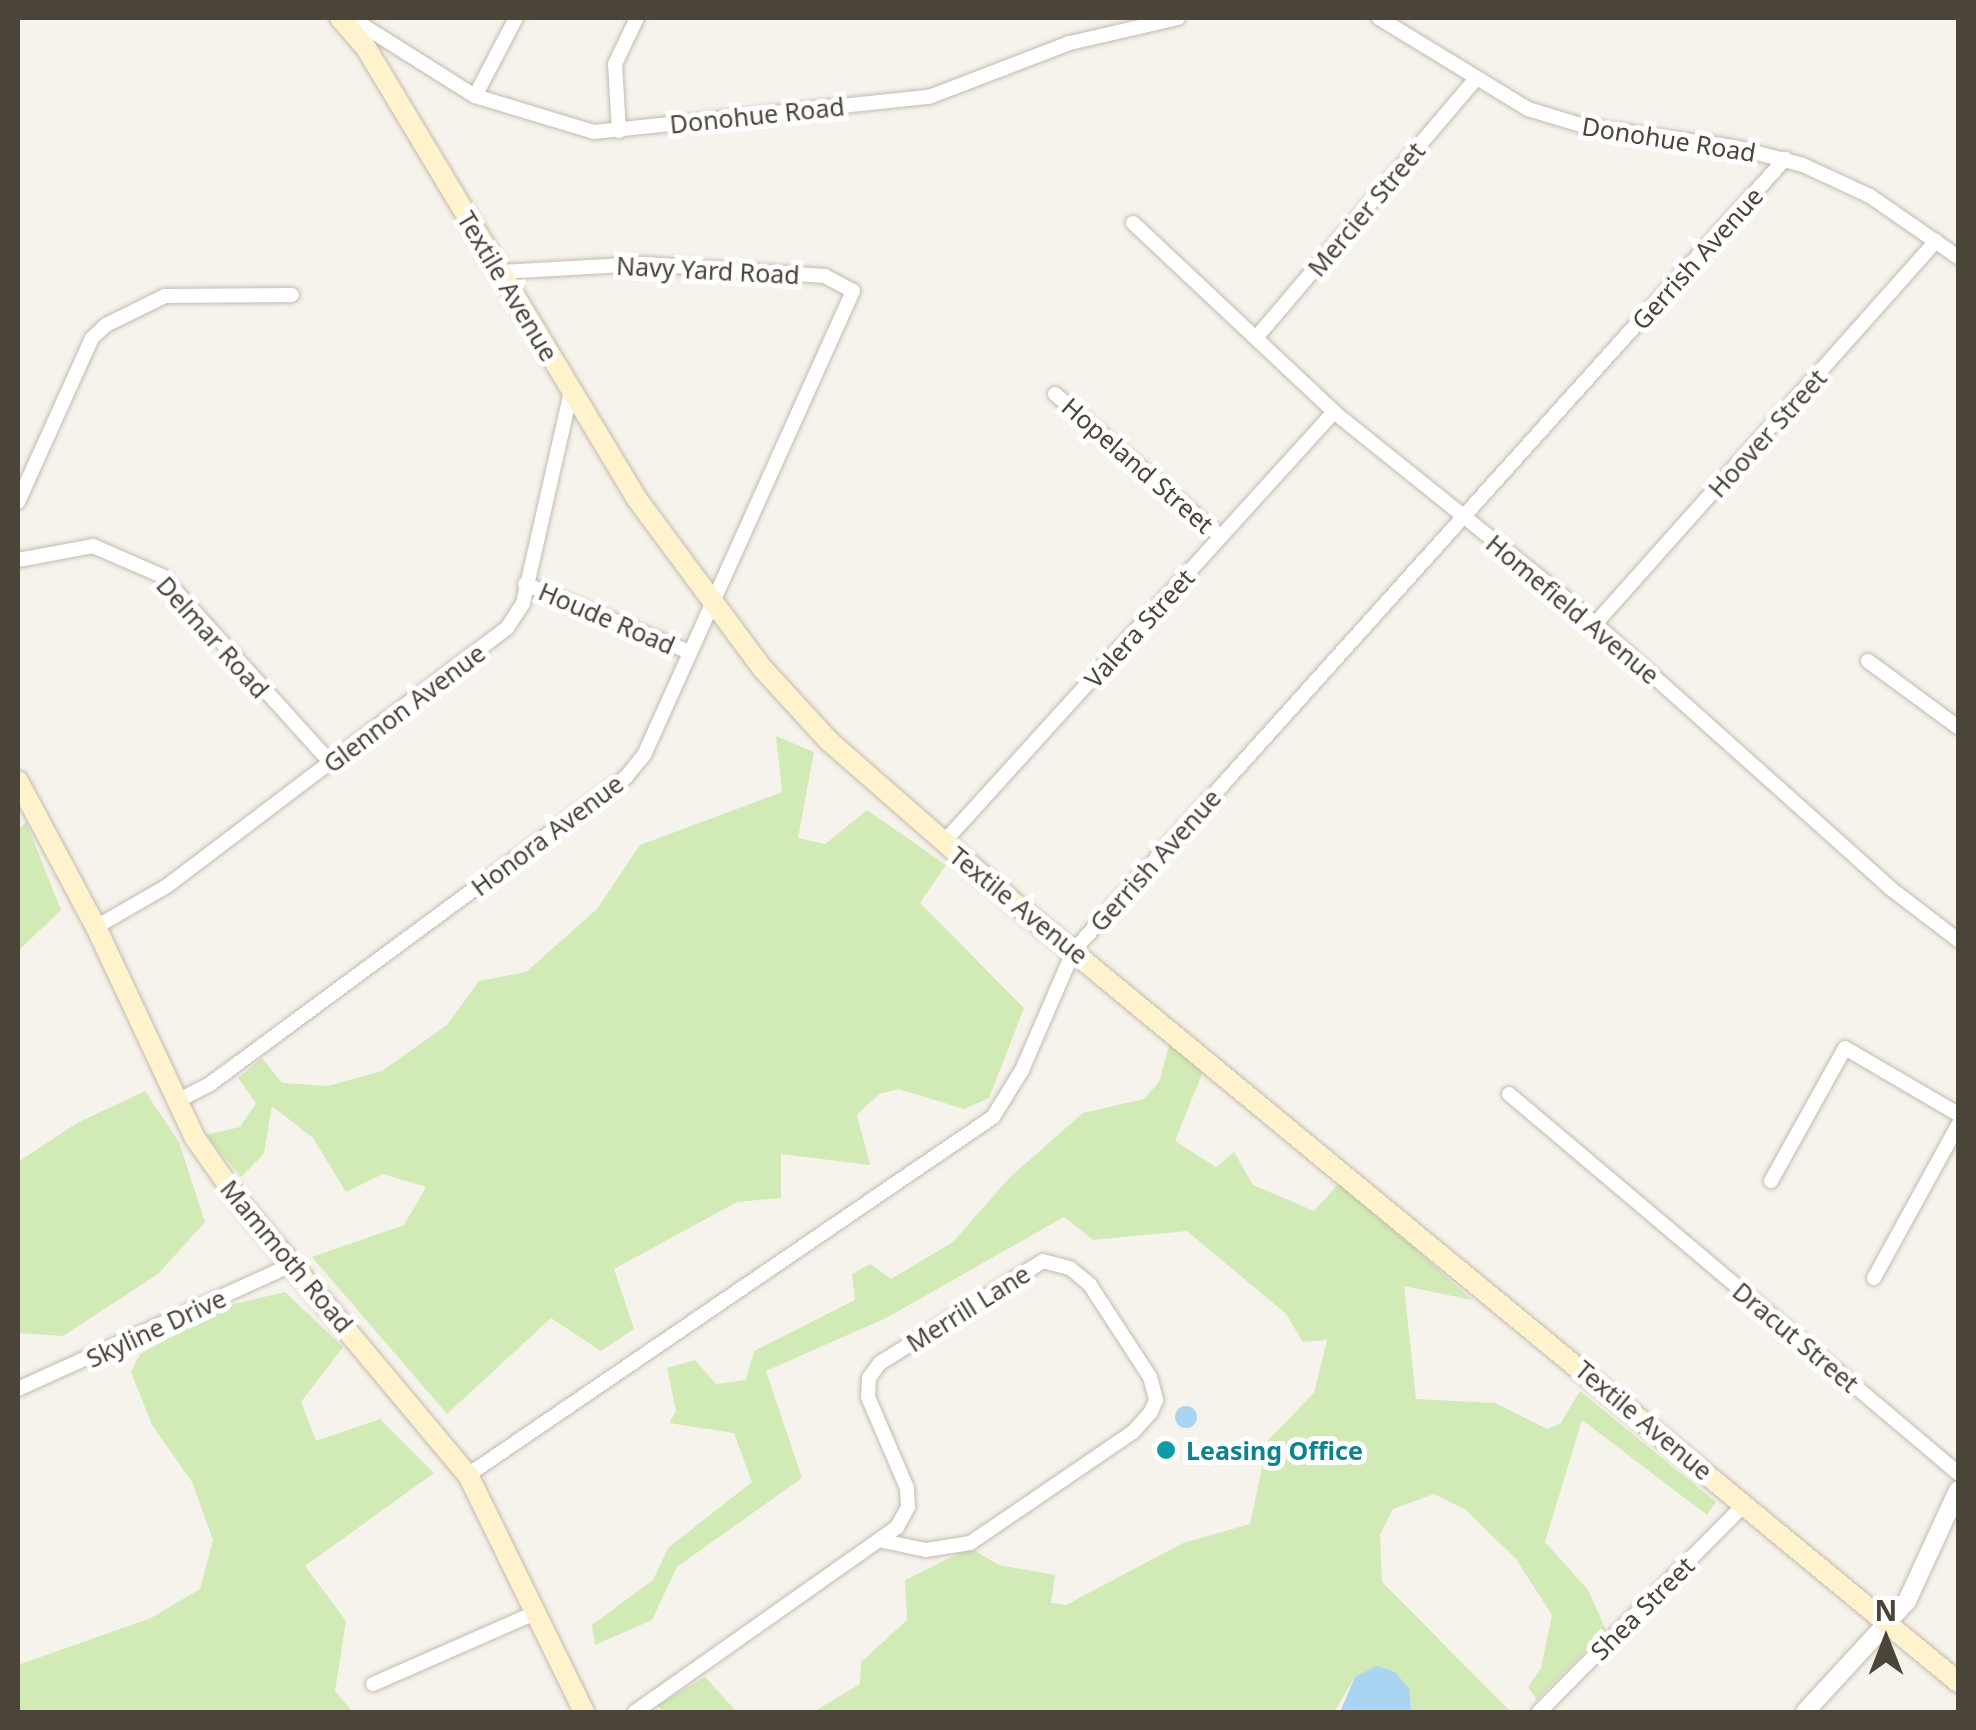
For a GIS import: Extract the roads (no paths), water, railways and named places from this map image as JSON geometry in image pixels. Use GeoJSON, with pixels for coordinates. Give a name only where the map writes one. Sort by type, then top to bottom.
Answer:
{"type":"FeatureCollection","features":[{"type":"Feature","properties":{"kind":"main road","name":"Textile Avenue"},"geometry":{"type":"LineString","coordinates":[[340,18],[366,48],[636,499],[710,602],[829,741],[943,843],[1958,1682]]}},
{"type":"Feature","properties":{"kind":"main road","name":"Mammoth Road"},"geometry":{"type":"LineString","coordinates":[[18,781],[96,927],[177,1102],[222,1179],[468,1475],[584,1712]]}},
{"type":"Feature","properties":{"kind":"street","name":"Donohue Road"},"geometry":{"type":"LineString","coordinates":[[351,18],[475,96],[557,125],[619,131],[929,97],[1070,43],[1178,18]]}},
{"type":"Feature","properties":{"kind":"street"},"geometry":{"type":"LineString","coordinates":[[475,96],[516,18]]}},
{"type":"Feature","properties":{"kind":"street"},"geometry":{"type":"LineString","coordinates":[[619,131],[616,64],[637,18]]}},
{"type":"Feature","properties":{"kind":"street","name":"Donohue Road"},"geometry":{"type":"LineString","coordinates":[[1379,18],[1476,80],[1564,122],[1786,159],[1870,196],[1958,257]]}},
{"type":"Feature","properties":{"kind":"street","name":"Mercier Street"},"geometry":{"type":"LineString","coordinates":[[1256,338],[1476,80]]}},
{"type":"Feature","properties":{"kind":"street","name":"Gerrish Avenue"},"geometry":{"type":"LineString","coordinates":[[468,1475],[993,1117],[1022,1070],[1074,950],[1786,159]]}},
{"type":"Feature","properties":{"kind":"street","name":"Homefield Avenue"},"geometry":{"type":"LineString","coordinates":[[1133,222],[1334,412],[1595,624],[1890,888],[1958,940]]}},
{"type":"Feature","properties":{"kind":"street","name":"Hoover Street"},"geometry":{"type":"LineString","coordinates":[[1595,624],[1936,241]]}},
{"type":"Feature","properties":{"kind":"street","name":"Navy Yard Road"},"geometry":{"type":"LineString","coordinates":[[500,272],[642,264],[824,276],[852,289]]}},
{"type":"Feature","properties":{"kind":"street","name":"Honora Avenue"},"geometry":{"type":"LineString","coordinates":[[177,1102],[210,1084],[609,793],[644,754],[710,602],[847,314],[852,289]]}},
{"type":"Feature","properties":{"kind":"street"},"geometry":{"type":"LineString","coordinates":[[18,502],[92,338],[106,326],[165,296],[292,295]]}},
{"type":"Feature","properties":{"kind":"street","name":"Glennon Avenue"},"geometry":{"type":"LineString","coordinates":[[96,927],[167,886],[487,647],[522,603],[571,391]]}},
{"type":"Feature","properties":{"kind":"street","name":"Hopeland Street"},"geometry":{"type":"LineString","coordinates":[[1054,394],[1221,537]]}},
{"type":"Feature","properties":{"kind":"street","name":"Valera Street"},"geometry":{"type":"LineString","coordinates":[[943,843],[1334,412]]}},
{"type":"Feature","properties":{"kind":"street","name":"Delmar Road"},"geometry":{"type":"LineString","coordinates":[[18,560],[93,546],[162,576],[331,763]]}},
{"type":"Feature","properties":{"kind":"street","name":"Houde Road"},"geometry":{"type":"LineString","coordinates":[[525,584],[689,652]]}},
{"type":"Feature","properties":{"kind":"street"},"geometry":{"type":"LineString","coordinates":[[1868,661],[1958,727]]}},
{"type":"Feature","properties":{"kind":"street"},"geometry":{"type":"LineString","coordinates":[[1771,1181],[1845,1048],[1958,1114]]}},
{"type":"Feature","properties":{"kind":"street","name":"Dracut Street"},"geometry":{"type":"LineString","coordinates":[[1509,1094],[1958,1472]]}},
{"type":"Feature","properties":{"kind":"street"},"geometry":{"type":"LineString","coordinates":[[1874,1278],[1958,1125]]}},
{"type":"Feature","properties":{"kind":"street","name":"Merrill Lane"},"geometry":{"type":"LineString","coordinates":[[635,1712],[883,1540],[905,1516],[909,1498],[873,1414],[868,1378],[890,1357],[1043,1261],[1070,1268],[1090,1285],[1150,1377],[1156,1400],[1151,1412],[1132,1432],[970,1543],[926,1550],[883,1540]]}},
{"type":"Feature","properties":{"kind":"street","name":"Skyline Drive"},"geometry":{"type":"LineString","coordinates":[[18,1389],[294,1264]]}},
{"type":"Feature","properties":{"kind":"street"},"geometry":{"type":"LineString","coordinates":[[1805,1712],[1888,1623],[1927,1568],[1958,1490]]}},
{"type":"Feature","properties":{"kind":"street","name":"Shea Street"},"geometry":{"type":"LineString","coordinates":[[1539,1712],[1745,1504]]}},
{"type":"Feature","properties":{"kind":"street"},"geometry":{"type":"LineString","coordinates":[[373,1684],[537,1612]]}},
{"type":"Feature","properties":{"kind":"water"},"geometry":{"type":"Polygon","coordinates":[[[1186,1406],[1194,1409],[1194,1425],[1186,1428],[1178,1425],[1175,1417],[1178,1409],[1186,1406]]]}},
{"type":"Feature","properties":{"kind":"water"},"geometry":{"type":"Polygon","coordinates":[[[1377,1666],[1395,1672],[1410,1690],[1411,1712],[1340,1712],[1355,1677],[1377,1666]]]}},
{"type":"Feature","properties":{"kind":"place","name":"Leasing Office"},"geometry":{"type":"Point","coordinates":[1166,1450]}}]}
